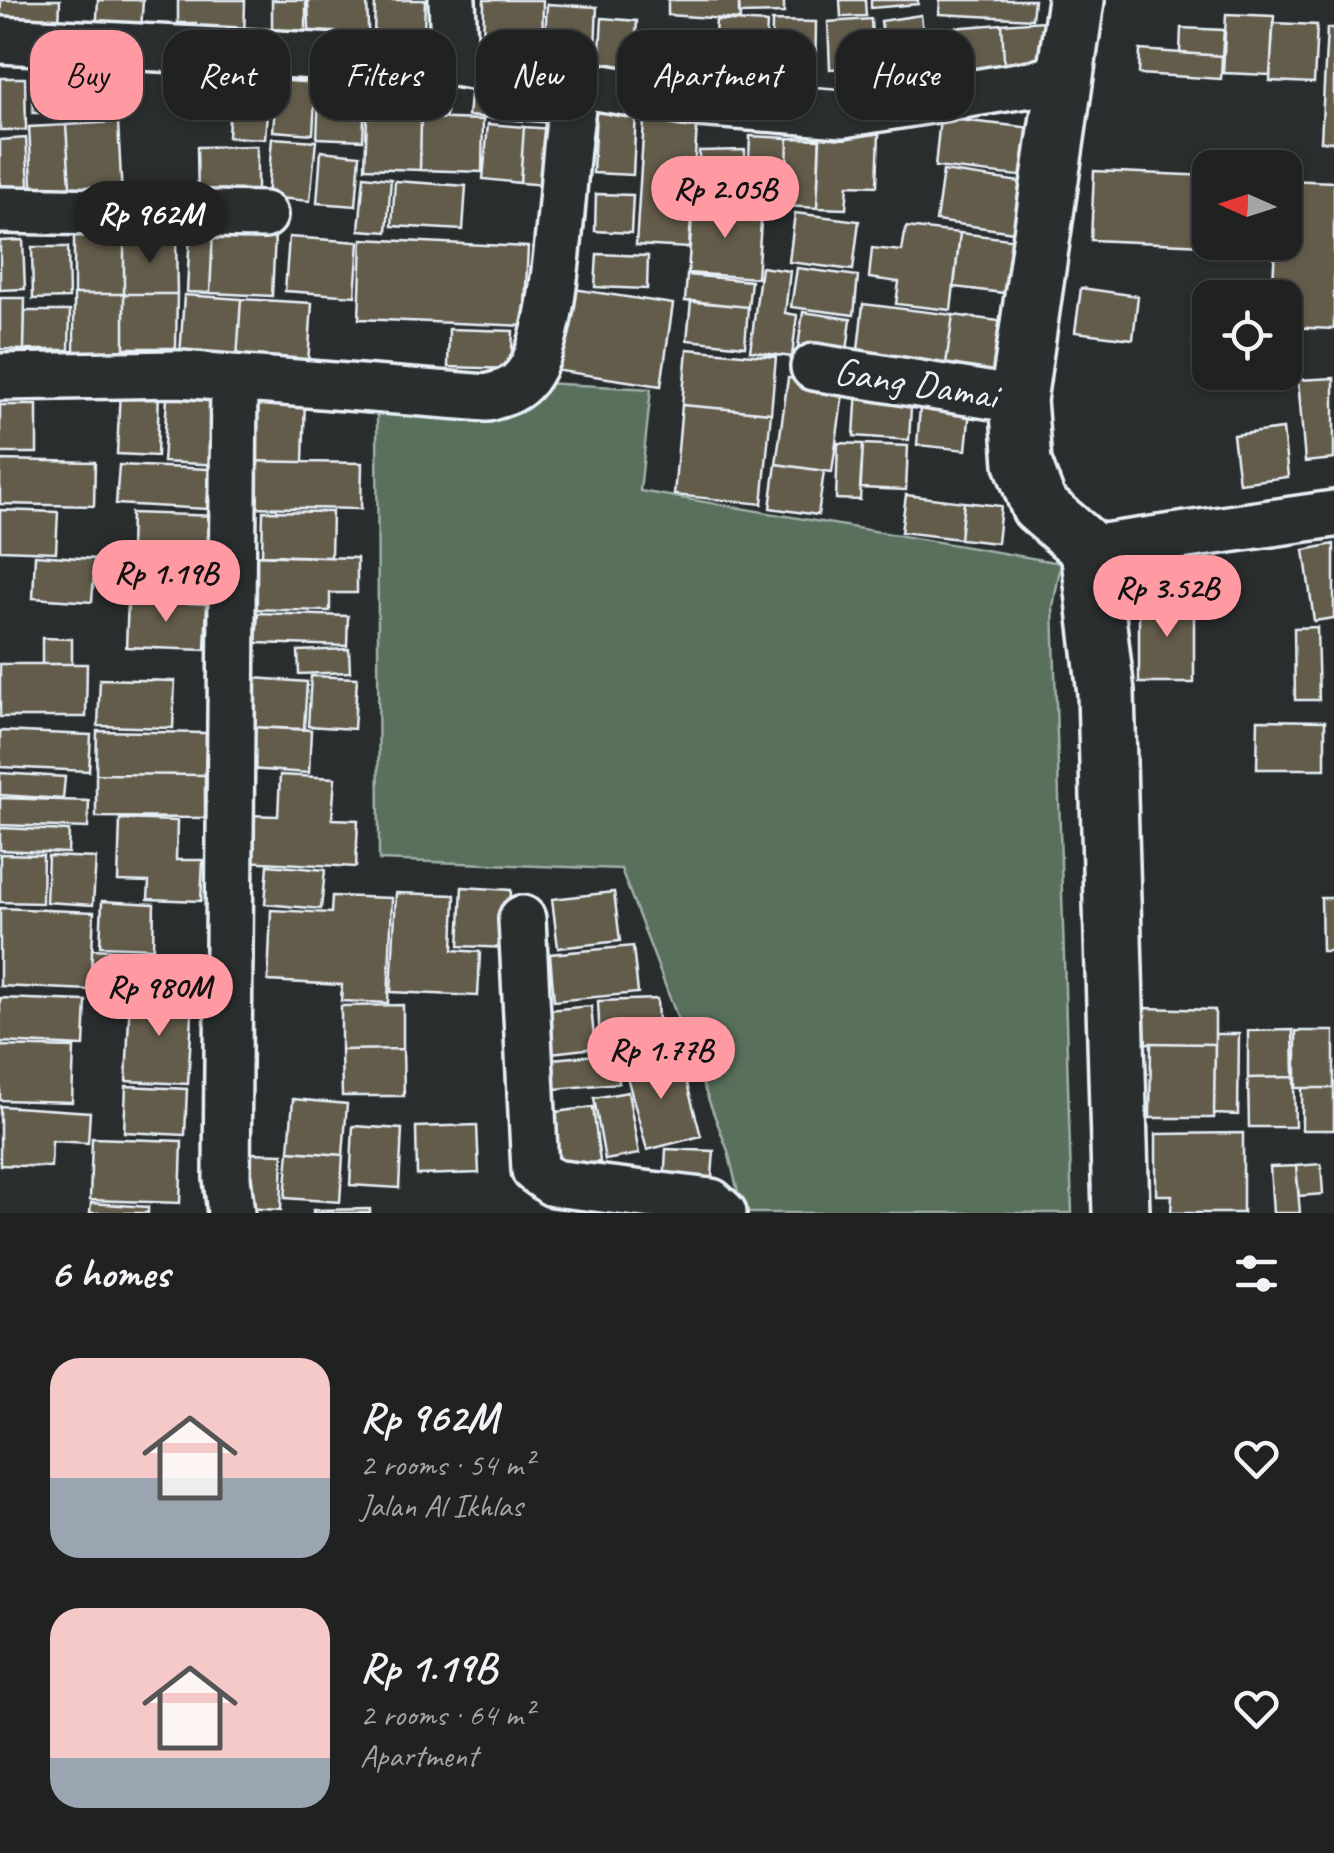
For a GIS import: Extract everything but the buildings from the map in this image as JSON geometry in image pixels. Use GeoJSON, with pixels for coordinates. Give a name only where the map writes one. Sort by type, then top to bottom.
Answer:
{"type":"FeatureCollection","features":[{"type":"Feature","properties":{"kind":"street"},"geometry":{"type":"LineString","coordinates":[[452,0],[453,30]]}},
{"type":"Feature","properties":{"kind":"street"},"geometry":{"type":"LineString","coordinates":[[1076,0],[1018,400],[1023,464],[1039,506],[1089,549],[1106,693],[1121,1213]]}},
{"type":"Feature","properties":{"kind":"street"},"geometry":{"type":"LineString","coordinates":[[0,40],[310,56]]}},
{"type":"Feature","properties":{"kind":"street"},"geometry":{"type":"LineString","coordinates":[[597,86],[686,102],[843,114],[1062,79]]}},
{"type":"Feature","properties":{"kind":"street"},"geometry":{"type":"LineString","coordinates":[[0,377],[180,374],[487,398],[512,391],[528,375],[542,347],[560,213],[567,120]]}},
{"type":"Feature","properties":{"kind":"street"},"geometry":{"type":"LineString","coordinates":[[0,210],[264,215]]}},
{"type":"Feature","properties":{"kind":"street","name":"Gang Damai"},"geometry":{"type":"LineString","coordinates":[[814,367],[1018,400]]}},
{"type":"Feature","properties":{"kind":"street"},"geometry":{"type":"LineString","coordinates":[[231,1213],[227,1178],[226,942],[234,380]]}},
{"type":"Feature","properties":{"kind":"street"},"geometry":{"type":"LineString","coordinates":[[1089,549],[1334,514]]}},
{"type":"Feature","properties":{"kind":"street"},"geometry":{"type":"LineString","coordinates":[[522,919],[535,1170],[553,1183],[711,1202],[723,1213]]}},
{"type":"Feature","properties":{"kind":"green space"},"geometry":{"type":"Polygon","coordinates":[[[524,382],[651,389],[640,491],[1061,563],[1053,607],[1072,1213],[743,1213],[728,1151],[621,869],[379,860],[377,413],[524,382]]]}}]}
